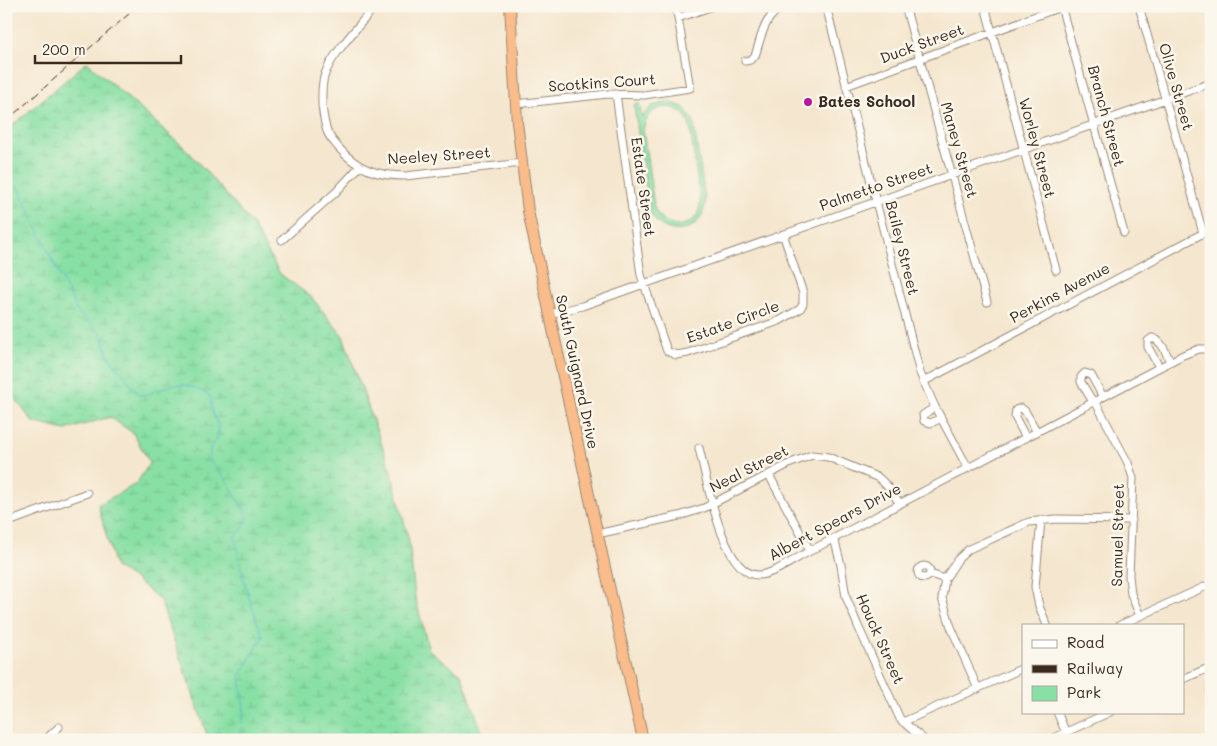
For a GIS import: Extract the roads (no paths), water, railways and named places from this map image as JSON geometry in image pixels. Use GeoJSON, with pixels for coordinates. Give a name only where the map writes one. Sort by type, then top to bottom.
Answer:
{"type":"FeatureCollection","features":[{"type":"Feature","properties":{"kind":"highway","name":"South Guignard Drive"},"geometry":{"type":"LineString","coordinates":[[510,6],[516,104],[528,211],[643,740]]}},
{"type":"Feature","properties":{"kind":"street","name":"Neeley Street"},"geometry":{"type":"LineString","coordinates":[[375,6],[334,59],[322,83],[323,108],[327,131],[330,138],[343,153],[360,166],[388,176],[405,176],[522,163]]}},
{"type":"Feature","properties":{"kind":"street"},"geometry":{"type":"LineString","coordinates":[[676,6],[678,18],[713,6]]}},
{"type":"Feature","properties":{"kind":"street"},"geometry":{"type":"LineString","coordinates":[[745,61],[755,56],[771,16],[778,9],[786,6]]}},
{"type":"Feature","properties":{"kind":"street","name":"Bailey Street"},"geometry":{"type":"LineString","coordinates":[[826,6],[923,382],[968,468]]}},
{"type":"Feature","properties":{"kind":"street","name":"Maney Street"},"geometry":{"type":"LineString","coordinates":[[905,6],[987,302]]}},
{"type":"Feature","properties":{"kind":"street","name":"Worley Street"},"geometry":{"type":"LineString","coordinates":[[985,6],[1056,270]]}},
{"type":"Feature","properties":{"kind":"street","name":"Duck Street"},"geometry":{"type":"LineString","coordinates":[[846,86],[992,34],[1062,6]]}},
{"type":"Feature","properties":{"kind":"street","name":"Branch Street"},"geometry":{"type":"LineString","coordinates":[[1062,6],[1124,233]]}},
{"type":"Feature","properties":{"kind":"street","name":"Olive Street"},"geometry":{"type":"LineString","coordinates":[[1139,6],[1202,233]]}},
{"type":"Feature","properties":{"kind":"street","name":"Scotkins Court"},"geometry":{"type":"LineString","coordinates":[[516,104],[608,94],[644,95],[690,88],[678,18]]}},
{"type":"Feature","properties":{"kind":"street","name":"Palmetto Street"},"geometry":{"type":"LineString","coordinates":[[550,314],[582,306],[1211,83]]}},
{"type":"Feature","properties":{"kind":"street","name":"Estate Street"},"geometry":{"type":"LineString","coordinates":[[616,94],[641,275],[644,284]]}},
{"type":"Feature","properties":{"kind":"street"},"geometry":{"type":"LineString","coordinates":[[282,240],[336,192],[360,166]]}},
{"type":"Feature","properties":{"kind":"street","name":"Perkins Avenue"},"geometry":{"type":"LineString","coordinates":[[923,382],[1211,229]]}},
{"type":"Feature","properties":{"kind":"street","name":"Estate Circle"},"geometry":{"type":"LineString","coordinates":[[644,284],[665,348],[673,354],[688,353],[779,322],[797,312],[803,304],[802,288],[783,234]]}},
{"type":"Feature","properties":{"kind":"street"},"geometry":{"type":"LineString","coordinates":[[1159,368],[1148,347],[1148,341],[1152,338],[1160,342],[1170,362]]}},
{"type":"Feature","properties":{"kind":"street","name":"Albert Spears Drive"},"geometry":{"type":"LineString","coordinates":[[699,448],[712,504],[729,551],[742,567],[751,574],[761,574],[770,572],[1170,362],[1192,351],[1211,348]]}},
{"type":"Feature","properties":{"kind":"street"},"geometry":{"type":"LineString","coordinates":[[1094,402],[1082,382],[1081,377],[1085,373],[1091,375],[1103,397]]}},
{"type":"Feature","properties":{"kind":"street","name":"Samuel Street"},"geometry":{"type":"LineString","coordinates":[[1094,402],[1132,472],[1130,588],[1140,616]]}},
{"type":"Feature","properties":{"kind":"street"},"geometry":{"type":"LineString","coordinates":[[935,407],[923,415],[922,418],[924,421],[931,423],[941,418]]}},
{"type":"Feature","properties":{"kind":"street"},"geometry":{"type":"LineString","coordinates":[[1026,438],[1015,417],[1016,410],[1021,408],[1025,411],[1036,432]]}},
{"type":"Feature","properties":{"kind":"street","name":"Neal Street"},"geometry":{"type":"LineString","coordinates":[[597,534],[678,516],[712,504],[801,458],[812,455],[824,456],[878,478],[900,504]]}},
{"type":"Feature","properties":{"kind":"street"},"geometry":{"type":"LineString","coordinates":[[769,475],[810,551]]}},
{"type":"Feature","properties":{"kind":"street"},"geometry":{"type":"LineString","coordinates":[[6,523],[87,493]]}},
{"type":"Feature","properties":{"kind":"street"},"geometry":{"type":"LineString","coordinates":[[978,689],[945,611],[942,598],[945,579],[954,563],[969,549],[1025,523],[1041,520],[1132,520]]}},
{"type":"Feature","properties":{"kind":"street"},"geometry":{"type":"LineString","coordinates":[[1041,520],[1035,587],[1039,606],[1047,624]]}},
{"type":"Feature","properties":{"kind":"street","name":"Houck Street"},"geometry":{"type":"LineString","coordinates":[[834,538],[848,602],[903,722],[924,740]]}},
{"type":"Feature","properties":{"kind":"street"},"geometry":{"type":"LineString","coordinates":[[930,574],[945,579]]}},
{"type":"Feature","properties":{"kind":"street"},"geometry":{"type":"LineString","coordinates":[[1122,624],[1211,584]]}},
{"type":"Feature","properties":{"kind":"street"},"geometry":{"type":"LineString","coordinates":[[1184,679],[1211,667]]}},
{"type":"Feature","properties":{"kind":"street"},"geometry":{"type":"LineString","coordinates":[[903,722],[1022,668]]}},
{"type":"Feature","properties":{"kind":"street"},"geometry":{"type":"LineString","coordinates":[[1208,740],[1211,681]]}},
{"type":"Feature","properties":{"kind":"street"},"geometry":{"type":"LineString","coordinates":[[1058,714],[1069,740]]}},
{"type":"Feature","properties":{"kind":"street"},"geometry":{"type":"LineString","coordinates":[[1049,740],[1106,714]]}},
{"type":"Feature","properties":{"kind":"street"},"geometry":{"type":"LineString","coordinates":[[45,740],[59,727]]}},
{"type":"Feature","properties":{"kind":"waterway"},"geometry":{"type":"LineString","coordinates":[[6,182],[19,188],[77,311],[101,333],[109,356],[139,395],[149,394],[165,387],[186,385],[210,396],[212,412],[218,425],[218,437],[210,449],[210,461],[225,478],[248,516],[243,529],[235,536],[246,588],[263,637],[240,676],[244,710],[239,740]]}},
{"type":"Feature","properties":{"kind":"railway"},"geometry":{"type":"LineString","coordinates":[[6,121],[138,6]]}},
{"type":"Feature","properties":{"kind":"place","name":"Bates School"},"geometry":{"type":"Point","coordinates":[808,102]}}]}
